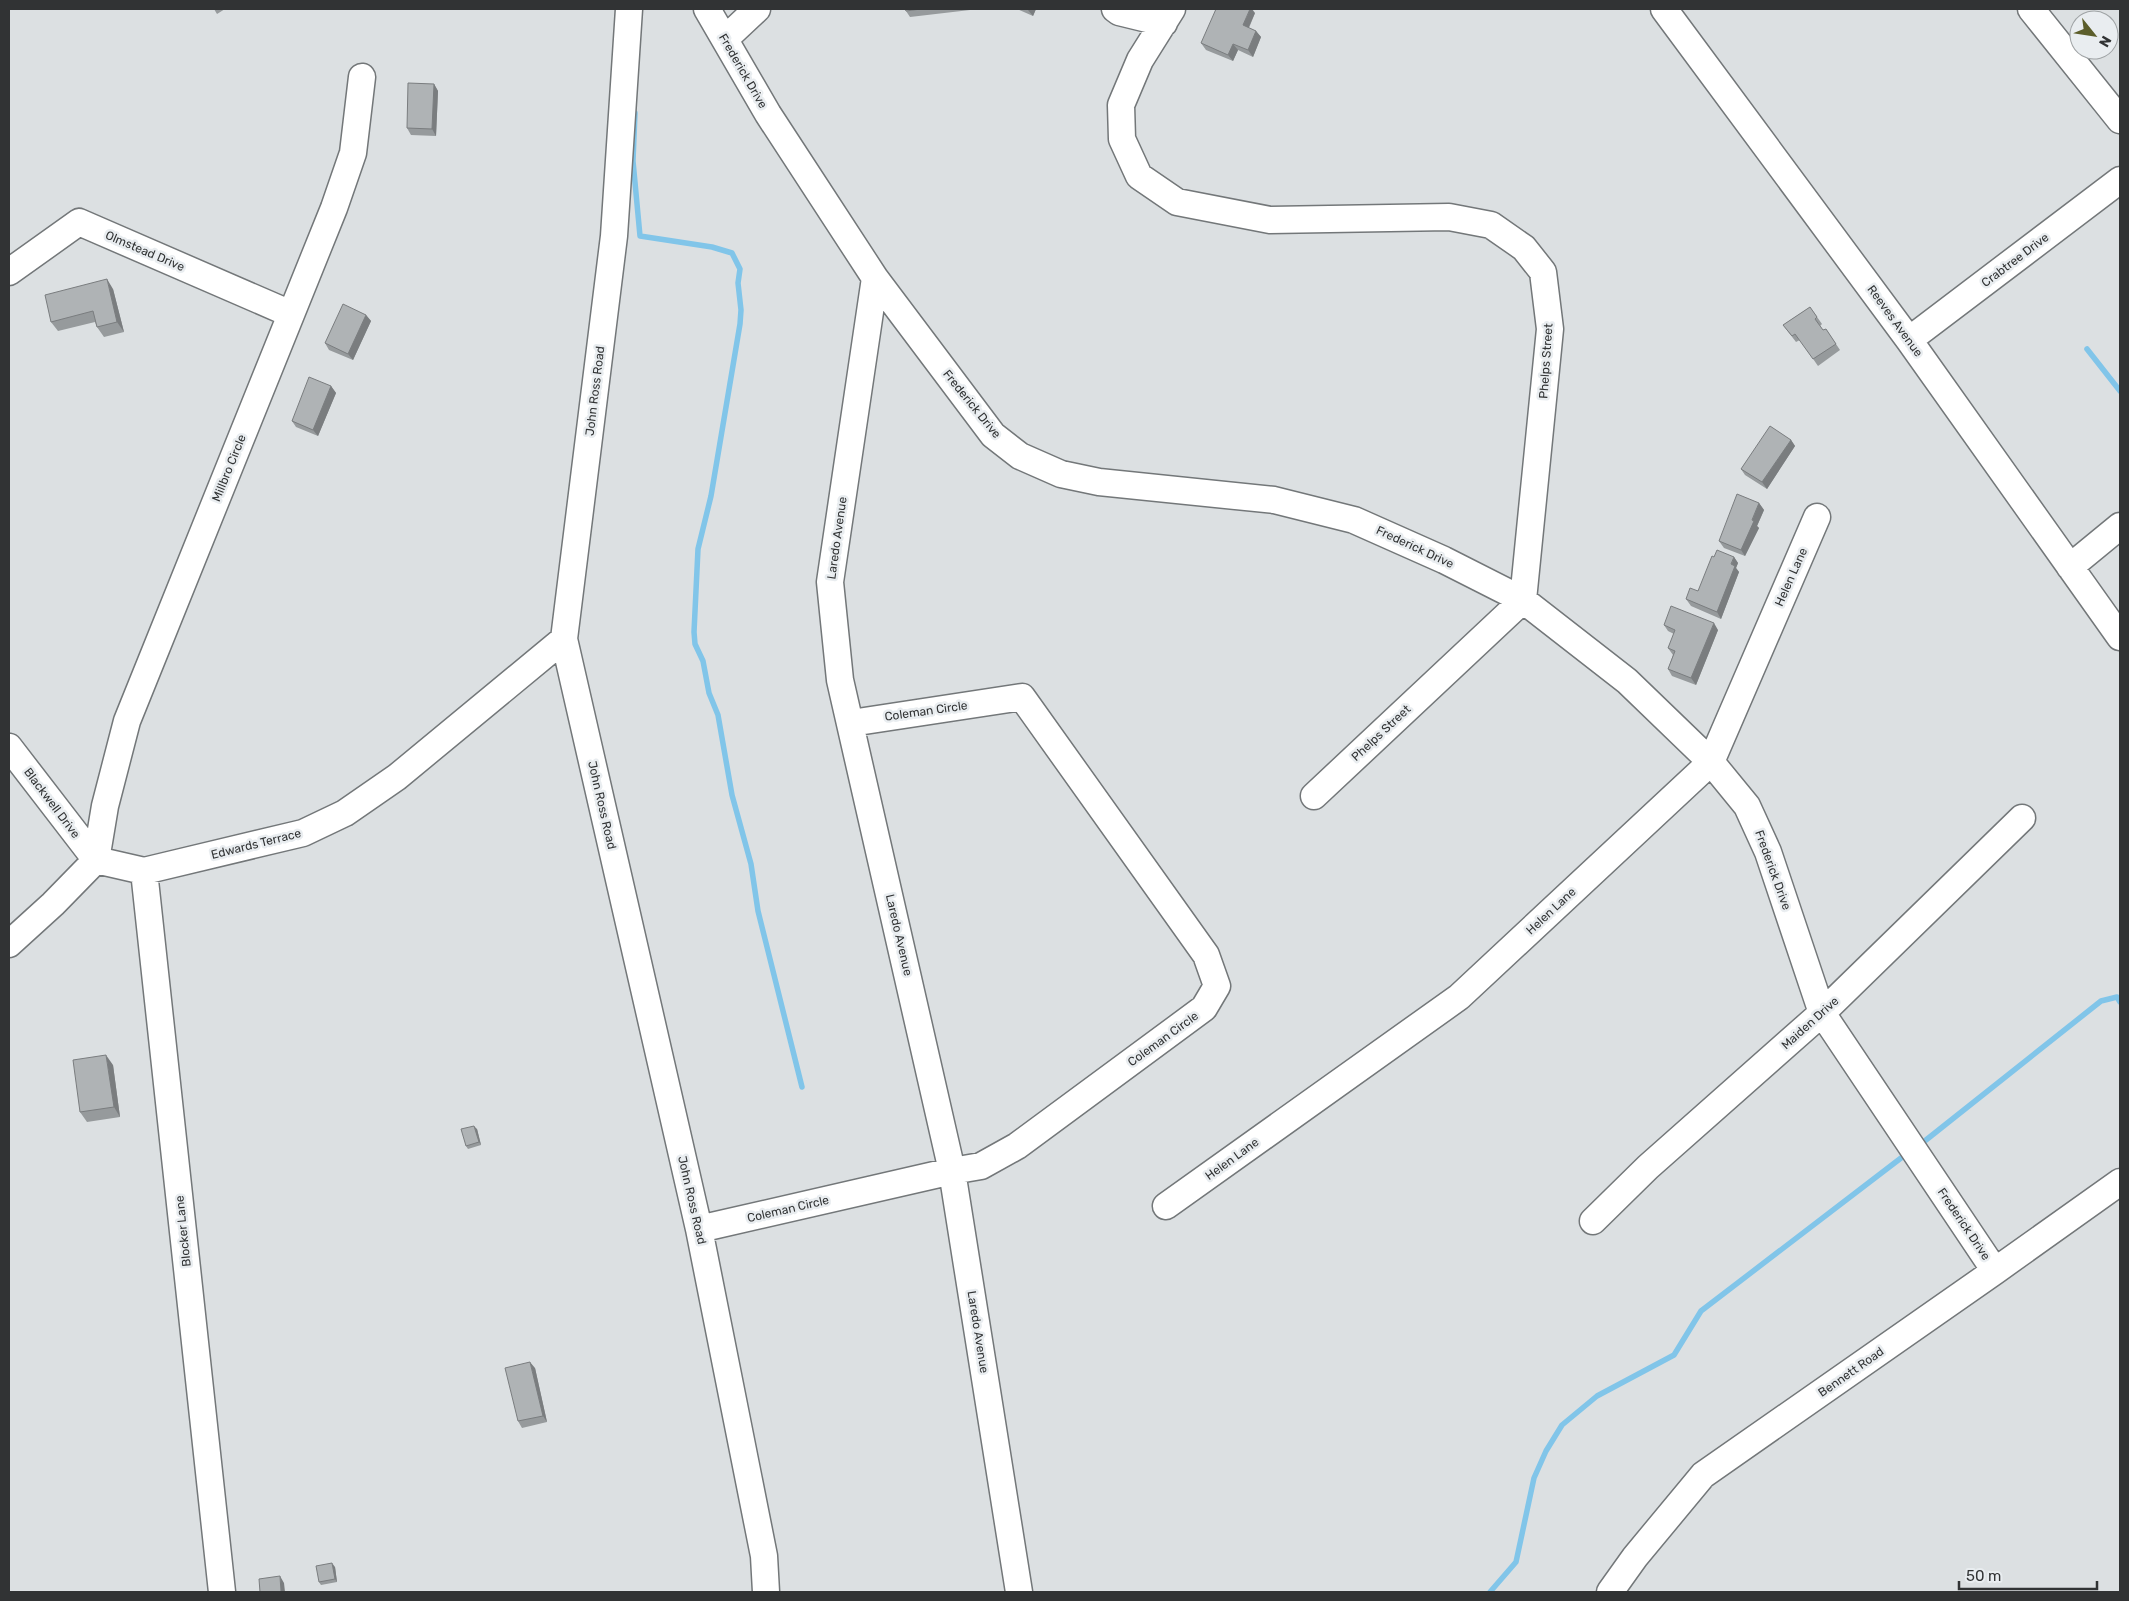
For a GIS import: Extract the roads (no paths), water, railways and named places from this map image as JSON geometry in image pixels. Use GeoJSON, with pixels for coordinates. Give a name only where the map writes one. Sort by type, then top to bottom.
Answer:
{"type":"FeatureCollection","features":[{"type":"Feature","properties":{"kind":"street","name":"John Ross Road"},"geometry":{"type":"LineString","coordinates":[[629,9],[614,236],[564,639],[699,1229],[764,1556],[766,1592]]}},
{"type":"Feature","properties":{"kind":"street","name":"Frederick Drive"},"geometry":{"type":"LineString","coordinates":[[707,9],[768,114],[875,278],[993,435],[1020,456],[1060,474],[1099,482],[1274,500],[1354,520],[1444,560],[1523,600],[1627,682],[1711,762],[1747,806],[1768,852],[1822,1013],[1995,1271]]}},
{"type":"Feature","properties":{"kind":"street"},"geometry":{"type":"LineString","coordinates":[[725,39],[758,9]]}},
{"type":"Feature","properties":{"kind":"street"},"geometry":{"type":"LineString","coordinates":[[1115,9],[1119,12],[1168,16]]}},
{"type":"Feature","properties":{"kind":"street","name":"Reeves Avenue"},"geometry":{"type":"LineString","coordinates":[[1664,9],[1909,340],[2120,637]]}},
{"type":"Feature","properties":{"kind":"street"},"geometry":{"type":"LineString","coordinates":[[2030,9],[2120,120]]}},
{"type":"Feature","properties":{"kind":"street","name":"Phelps Street"},"geometry":{"type":"LineString","coordinates":[[1168,16],[1140,60],[1121,105],[1122,139],[1139,176],[1178,202],[1270,220],[1449,217],[1491,225],[1524,248],[1543,272],[1550,329],[1523,600],[1314,796]]}},
{"type":"Feature","properties":{"kind":"street","name":"Millbro Circle"},"geometry":{"type":"LineString","coordinates":[[96,860],[105,806],[127,721],[291,314],[353,153],[362,77]]}},
{"type":"Feature","properties":{"kind":"street","name":"Crabtree Drive"},"geometry":{"type":"LineString","coordinates":[[1909,340],[2120,180]]}},
{"type":"Feature","properties":{"kind":"street","name":"Olmstead Drive"},"geometry":{"type":"LineString","coordinates":[[9,272],[79,222],[291,314]]}},
{"type":"Feature","properties":{"kind":"street","name":"Laredo Avenue"},"geometry":{"type":"LineString","coordinates":[[875,278],[830,582],[840,680],[952,1171],[1019,1592]]}},
{"type":"Feature","properties":{"kind":"street","name":"Helen Lane"},"geometry":{"type":"LineString","coordinates":[[1166,1206],[1459,997],[1711,762],[1818,517]]}},
{"type":"Feature","properties":{"kind":"street"},"geometry":{"type":"LineString","coordinates":[[2070,568],[2120,526]]}},
{"type":"Feature","properties":{"kind":"street","name":"Edwards Terrace"},"geometry":{"type":"LineString","coordinates":[[96,860],[144,871],[303,833],[345,813],[397,778],[564,639]]}},
{"type":"Feature","properties":{"kind":"street","name":"Coleman Circle"},"geometry":{"type":"LineString","coordinates":[[699,1229],[981,1166],[1017,1146],[1204,1008],[1217,986],[1206,955],[1022,697],[850,723]]}},
{"type":"Feature","properties":{"kind":"street","name":"Blackwell Drive"},"geometry":{"type":"LineString","coordinates":[[9,747],[96,860]]}},
{"type":"Feature","properties":{"kind":"street","name":"Maiden Drive"},"geometry":{"type":"LineString","coordinates":[[1592,1221],[1648,1167],[1822,1013],[2022,818]]}},
{"type":"Feature","properties":{"kind":"street"},"geometry":{"type":"LineString","coordinates":[[9,944],[53,904],[96,860]]}},
{"type":"Feature","properties":{"kind":"street","name":"Blocker Lane"},"geometry":{"type":"LineString","coordinates":[[144,871],[222,1592]]}},
{"type":"Feature","properties":{"kind":"street","name":"Bennett Road"},"geometry":{"type":"LineString","coordinates":[[1610,1592],[1635,1557],[1703,1475],[2120,1182]]}},
{"type":"Feature","properties":{"kind":"waterway"},"geometry":{"type":"LineString","coordinates":[[635,113],[633,161],[640,236],[712,247],[732,253],[740,269],[738,283],[741,310],[740,324],[711,496],[698,549],[694,632],[695,644],[703,661],[709,693],[718,715],[732,795],[751,864],[758,911],[802,1087]]}},
{"type":"Feature","properties":{"kind":"waterway"},"geometry":{"type":"LineString","coordinates":[[2087,349],[2120,391]]}},
{"type":"Feature","properties":{"kind":"waterway"},"geometry":{"type":"LineString","coordinates":[[1926,1140],[2101,1001],[2117,997],[2120,1002]]}},
{"type":"Feature","properties":{"kind":"waterway"},"geometry":{"type":"LineString","coordinates":[[1490,1592],[1516,1562],[1534,1478],[1546,1451],[1562,1425],[1597,1396],[1674,1355],[1701,1311],[1901,1158]]}}]}
